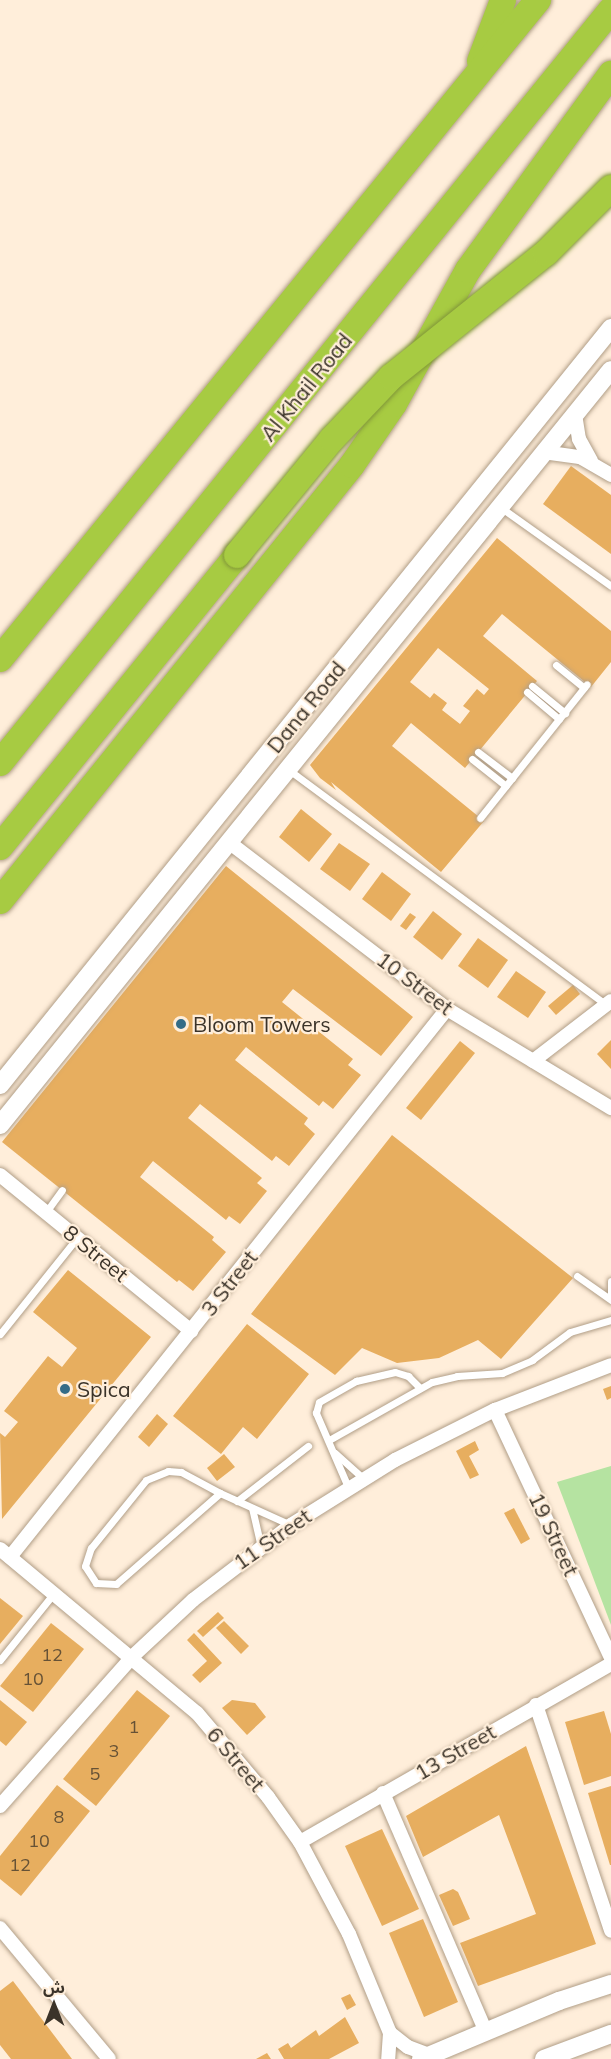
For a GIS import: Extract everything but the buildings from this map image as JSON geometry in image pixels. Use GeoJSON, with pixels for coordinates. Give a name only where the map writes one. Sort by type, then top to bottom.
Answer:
{"type":"FeatureCollection","features":[{"type":"Feature","properties":{"kind":"highway"},"geometry":{"type":"LineString","coordinates":[[475,78],[503,0]]}},
{"type":"Feature","properties":{"kind":"highway"},"geometry":{"type":"LineString","coordinates":[[0,659],[538,0]]}},
{"type":"Feature","properties":{"kind":"highway","name":"Al Khail Road"},"geometry":{"type":"LineString","coordinates":[[0,763],[611,10]]}},
{"type":"Feature","properties":{"kind":"highway"},"geometry":{"type":"LineString","coordinates":[[0,901],[352,465],[413,372],[468,270],[611,74]]}},
{"type":"Feature","properties":{"kind":"highway"},"geometry":{"type":"LineString","coordinates":[[0,847],[332,439],[391,377],[546,253],[611,188]]}},
{"type":"Feature","properties":{"kind":"street","name":"Dana Road"},"geometry":{"type":"LineString","coordinates":[[0,1085],[611,328]]}},
{"type":"Feature","properties":{"kind":"street","name":"Dana Road"},"geometry":{"type":"LineString","coordinates":[[0,1125],[611,370]]}},
{"type":"Feature","properties":{"kind":"street"},"geometry":{"type":"LineString","coordinates":[[575,414],[579,439],[591,461],[611,476]]}},
{"type":"Feature","properties":{"kind":"street"},"geometry":{"type":"LineString","coordinates":[[543,452],[591,461]]}},
{"type":"Feature","properties":{"kind":"street"},"geometry":{"type":"LineString","coordinates":[[206,831],[207,848],[213,852],[231,842],[239,820],[235,815],[218,816]]}},
{"type":"Feature","properties":{"kind":"street","name":"10 Street"},"geometry":{"type":"LineString","coordinates":[[231,842],[447,1009],[611,1108]]}},
{"type":"Feature","properties":{"kind":"street"},"geometry":{"type":"LineString","coordinates":[[533,1061],[609,1003]]}},
{"type":"Feature","properties":{"kind":"street","name":"3 Street"},"geometry":{"type":"LineString","coordinates":[[5,1553],[191,1331],[447,1009]]}},
{"type":"Feature","properties":{"kind":"street","name":"8 Street"},"geometry":{"type":"LineString","coordinates":[[0,1175],[191,1331]]}},
{"type":"Feature","properties":{"kind":"street","name":"11 Street"},"geometry":{"type":"LineString","coordinates":[[0,1806],[133,1656],[193,1600],[291,1524],[348,1487],[495,1410],[611,1365]]}},
{"type":"Feature","properties":{"kind":"street","name":"19 Street"},"geometry":{"type":"LineString","coordinates":[[495,1410],[611,1658]]}},
{"type":"Feature","properties":{"kind":"street","name":"6 Street"},"geometry":{"type":"LineString","coordinates":[[5,1553],[133,1656],[197,1713],[300,1842],[349,1934],[390,2033],[388,2059]]}},
{"type":"Feature","properties":{"kind":"street","name":"13 Street"},"geometry":{"type":"LineString","coordinates":[[300,1842],[611,1664]]}},
{"type":"Feature","properties":{"kind":"street"},"geometry":{"type":"LineString","coordinates":[[536,1705],[611,1931]]}},
{"type":"Feature","properties":{"kind":"street"},"geometry":{"type":"LineString","coordinates":[[383,1793],[486,2032]]}},
{"type":"Feature","properties":{"kind":"street"},"geometry":{"type":"LineString","coordinates":[[0,1928],[109,2059]]}},
{"type":"Feature","properties":{"kind":"street"},"geometry":{"type":"LineString","coordinates":[[390,2033],[425,2057],[611,1984]]}},
{"type":"Feature","properties":{"kind":"street"},"geometry":{"type":"LineString","coordinates":[[556,2057],[611,2034]]}},
{"type":"Feature","properties":{"kind":"lane"},"geometry":{"type":"LineString","coordinates":[[500,507],[611,586]]}},
{"type":"Feature","properties":{"kind":"lane"},"geometry":{"type":"LineString","coordinates":[[480,818],[586,686],[556,665]]}},
{"type":"Feature","properties":{"kind":"lane"},"geometry":{"type":"LineString","coordinates":[[559,719],[530,689],[565,712]]}},
{"type":"Feature","properties":{"kind":"lane"},"geometry":{"type":"LineString","coordinates":[[478,752],[512,778]]}},
{"type":"Feature","properties":{"kind":"lane"},"geometry":{"type":"LineString","coordinates":[[472,759],[506,786]]}},
{"type":"Feature","properties":{"kind":"lane"},"geometry":{"type":"LineString","coordinates":[[289,770],[432,878],[609,1003]]}},
{"type":"Feature","properties":{"kind":"lane"},"geometry":{"type":"LineString","coordinates":[[432,878],[438,870]]}},
{"type":"Feature","properties":{"kind":"lane"},"geometry":{"type":"LineString","coordinates":[[46,1212],[62,1190]]}},
{"type":"Feature","properties":{"kind":"lane"},"geometry":{"type":"LineString","coordinates":[[0,1334],[77,1238]]}},
{"type":"Feature","properties":{"kind":"lane"},"geometry":{"type":"LineString","coordinates":[[576,1276],[611,1300]]}},
{"type":"Feature","properties":{"kind":"lane"},"geometry":{"type":"LineString","coordinates":[[611,1281],[611,1293]]}},
{"type":"Feature","properties":{"kind":"lane"},"geometry":{"type":"LineString","coordinates":[[329,1440],[420,1388],[444,1378],[486,1376],[518,1368],[570,1332],[611,1320]]}},
{"type":"Feature","properties":{"kind":"lane"},"geometry":{"type":"LineString","coordinates":[[348,1487],[335,1453],[318,1420],[316,1407],[333,1394],[363,1379],[395,1372],[408,1376],[420,1388]]}},
{"type":"Feature","properties":{"kind":"lane"},"geometry":{"type":"LineString","coordinates":[[237,1501],[308,1446]]}},
{"type":"Feature","properties":{"kind":"lane"},"geometry":{"type":"LineString","coordinates":[[335,1453],[364,1479]]}},
{"type":"Feature","properties":{"kind":"lane"},"geometry":{"type":"LineString","coordinates":[[220,1493],[116,1584],[106,1586],[88,1576],[86,1556],[146,1480],[156,1473],[181,1472],[220,1493],[291,1524]]}},
{"type":"Feature","properties":{"kind":"lane"},"geometry":{"type":"LineString","coordinates":[[252,1508],[261,1546]]}},
{"type":"Feature","properties":{"kind":"lane"},"geometry":{"type":"LineString","coordinates":[[0,1660],[54,1593]]}},
{"type":"Feature","properties":{"kind":"green space"},"geometry":{"type":"Polygon","coordinates":[[[611,1466],[611,1625],[557,1482],[611,1466]]]}},
{"type":"Feature","properties":{"kind":"place","name":"Bloom Towers"},"geometry":{"type":"Point","coordinates":[181,1024]}},
{"type":"Feature","properties":{"kind":"place","name":"Spica"},"geometry":{"type":"Point","coordinates":[65,1389]}}]}
